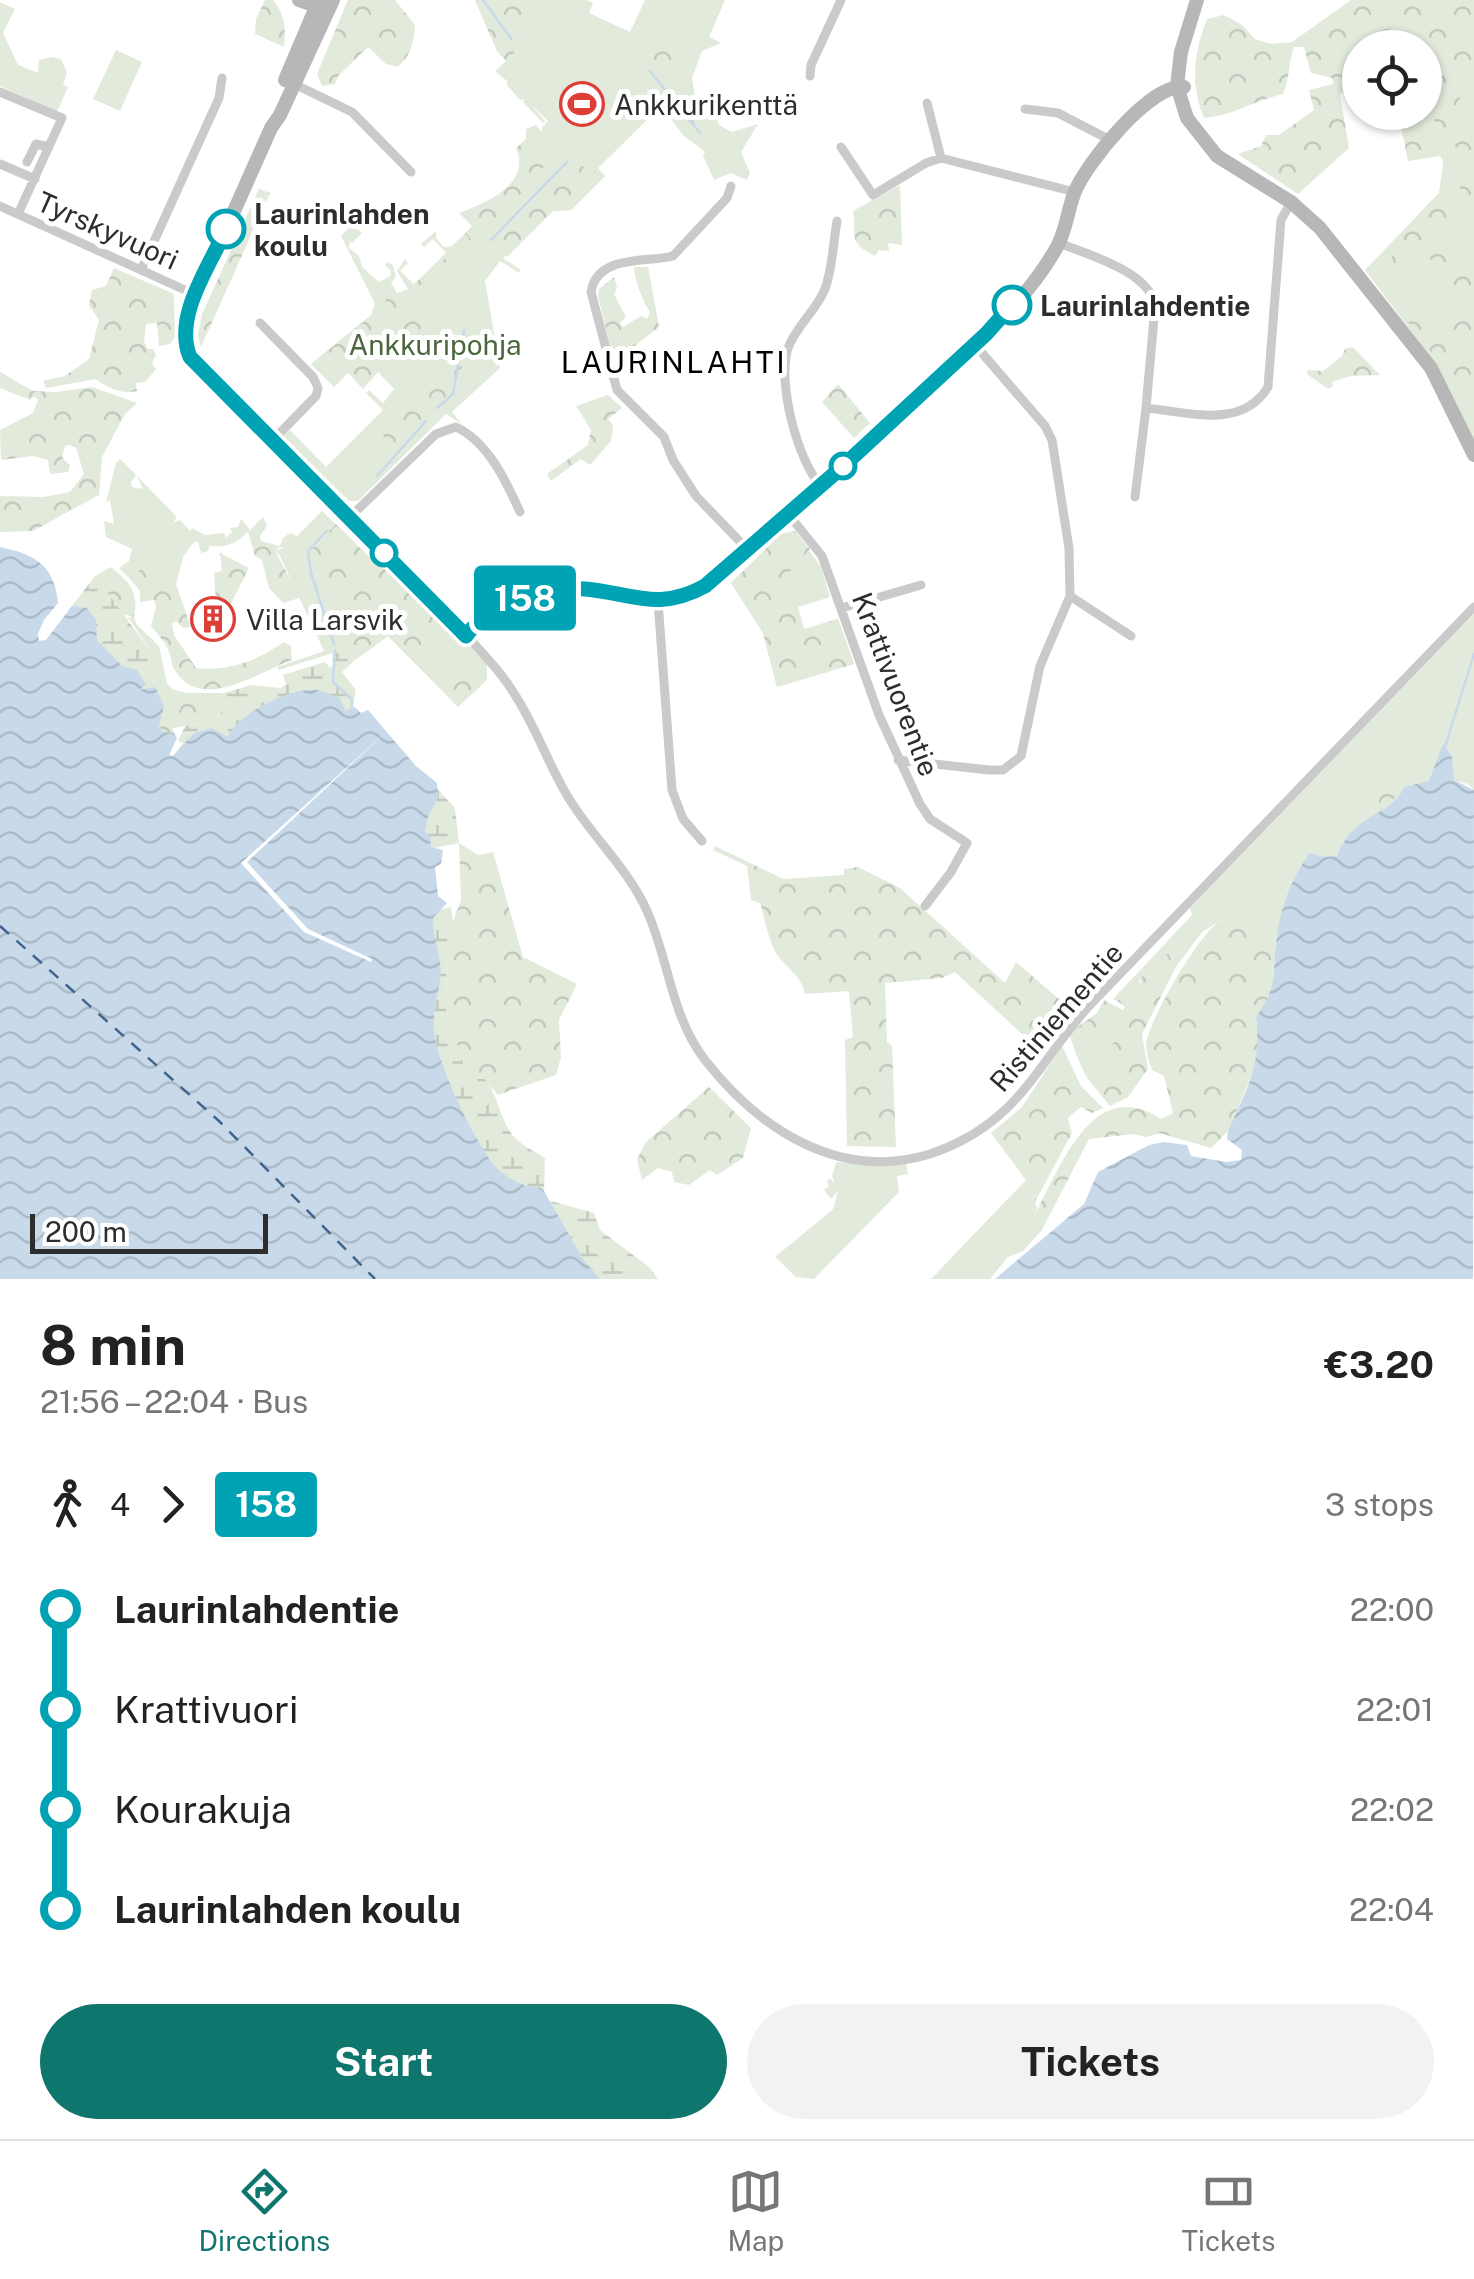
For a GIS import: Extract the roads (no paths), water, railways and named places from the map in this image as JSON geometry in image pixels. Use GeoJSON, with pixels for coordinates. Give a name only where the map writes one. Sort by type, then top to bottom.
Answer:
{"type":"FeatureCollection","features":[{"type":"Feature","properties":{"kind":"street"},"geometry":{"type":"LineString","coordinates":[[299,0],[324,3],[196,295],[185,332],[190,357],[466,636],[526,598],[554,590],[586,590],[658,601],[680,598],[705,586],[974,345],[1028,288],[1059,243],[1075,192],[1090,164],[1152,100],[1180,88]]}},
{"type":"Feature","properties":{"kind":"street"},"geometry":{"type":"LineString","coordinates":[[810,76],[811,65],[841,0]]}},
{"type":"Feature","properties":{"kind":"street"},"geometry":{"type":"LineString","coordinates":[[1197,0],[1186,32],[1180,88],[1199,133],[1229,166],[1290,202],[1320,228],[1419,350],[1441,385],[1474,456]]}},
{"type":"Feature","properties":{"kind":"street"},"geometry":{"type":"LineString","coordinates":[[141,270],[219,98],[222,78]]}},
{"type":"Feature","properties":{"kind":"street"},"geometry":{"type":"LineString","coordinates":[[290,82],[352,112],[410,172]]}},
{"type":"Feature","properties":{"kind":"street"},"geometry":{"type":"LineString","coordinates":[[0,92],[62,118],[18,214]]}},
{"type":"Feature","properties":{"kind":"street"},"geometry":{"type":"LineString","coordinates":[[927,103],[941,158]]}},
{"type":"Feature","properties":{"kind":"street"},"geometry":{"type":"LineString","coordinates":[[1025,109],[1058,113],[1110,140]]}},
{"type":"Feature","properties":{"kind":"street"},"geometry":{"type":"LineString","coordinates":[[27,162],[36,144],[49,146]]}},
{"type":"Feature","properties":{"kind":"street"},"geometry":{"type":"LineString","coordinates":[[841,147],[872,194],[941,158],[1075,192]]}},
{"type":"Feature","properties":{"kind":"street"},"geometry":{"type":"LineString","coordinates":[[0,164],[35,179]]}},
{"type":"Feature","properties":{"kind":"street"},"geometry":{"type":"LineString","coordinates":[[731,186],[727,198],[674,256],[625,260],[590,286],[617,390],[664,437],[673,460],[696,496],[749,550]]}},
{"type":"Feature","properties":{"kind":"street"},"geometry":{"type":"LineString","coordinates":[[1146,408],[1231,414],[1258,402],[1268,387],[1280,220],[1290,202]]}},
{"type":"Feature","properties":{"kind":"street","name":"Tyrskyvuori"},"geometry":{"type":"LineString","coordinates":[[0,206],[196,295]]}},
{"type":"Feature","properties":{"kind":"street"},"geometry":{"type":"LineString","coordinates":[[821,486],[806,466],[784,376],[789,346],[826,286],[837,220]]}},
{"type":"Feature","properties":{"kind":"street"},"geometry":{"type":"LineString","coordinates":[[1059,243],[1139,279],[1152,293],[1146,408],[1135,497]]}},
{"type":"Feature","properties":{"kind":"street"},"geometry":{"type":"LineString","coordinates":[[260,322],[314,377],[318,388],[316,396],[272,440]]}},
{"type":"Feature","properties":{"kind":"street"},"geometry":{"type":"LineString","coordinates":[[898,760],[989,770],[1003,770],[1014,762],[1024,747],[1040,666],[1070,596],[1069,548],[1052,440],[1045,426],[974,345]]}},
{"type":"Feature","properties":{"kind":"street"},"geometry":{"type":"LineString","coordinates":[[350,518],[436,434],[456,428],[490,457],[520,512]]}},
{"type":"Feature","properties":{"kind":"street","name":"Krattivuorentie"},"geometry":{"type":"LineString","coordinates":[[788,515],[822,556],[898,760],[930,819],[967,843],[925,906]]}},
{"type":"Feature","properties":{"kind":"street"},"geometry":{"type":"LineString","coordinates":[[842,608],[921,585]]}},
{"type":"Feature","properties":{"kind":"street"},"geometry":{"type":"LineString","coordinates":[[1070,596],[1131,636]]}},
{"type":"Feature","properties":{"kind":"street"},"geometry":{"type":"LineString","coordinates":[[658,601],[672,790],[683,819],[702,841]]}},
{"type":"Feature","properties":{"kind":"street","name":"Ristiniementie"},"geometry":{"type":"LineString","coordinates":[[466,636],[516,696],[567,796],[640,898],[653,926],[676,1006],[703,1058],[735,1096],[780,1133],[842,1158],[882,1161],[912,1158],[946,1147],[976,1133],[1014,1102],[1074,1022],[1474,607]]}},
{"type":"Feature","properties":{"kind":"water"},"geometry":{"type":"Polygon","coordinates":[[[0,547],[33,558],[53,580],[58,603],[44,620],[39,641],[46,640],[72,606],[87,608],[96,620],[97,640],[122,666],[137,670],[146,685],[139,690],[155,687],[164,705],[159,727],[177,738],[169,755],[173,756],[194,733],[212,728],[228,737],[242,719],[266,703],[317,690],[340,698],[345,711],[355,707],[361,713],[368,710],[416,766],[437,783],[438,797],[425,832],[430,835],[431,847],[443,850],[441,864],[435,867],[438,896],[447,903],[433,918],[440,972],[434,1032],[442,1063],[466,1119],[493,1164],[514,1181],[544,1191],[583,1259],[600,1279],[0,1279],[0,547]]]}},
{"type":"Feature","properties":{"kind":"water"},"geometry":{"type":"Polygon","coordinates":[[[1443,744],[1452,756],[1454,780],[1474,790],[1473,1279],[995,1279],[1084,1204],[1098,1172],[1149,1145],[1187,1145],[1191,1156],[1226,1162],[1241,1160],[1242,1150],[1227,1139],[1228,1131],[1255,1063],[1256,1017],[1271,989],[1278,930],[1292,883],[1310,853],[1337,856],[1353,831],[1390,804],[1404,787],[1429,781],[1443,744]]]}},
{"type":"Feature","properties":{"kind":"waterway"},"geometry":{"type":"LineString","coordinates":[[483,0],[512,40]]}},
{"type":"Feature","properties":{"kind":"waterway"},"geometry":{"type":"LineString","coordinates":[[650,71],[700,133]]}},
{"type":"Feature","properties":{"kind":"waterway"},"geometry":{"type":"LineString","coordinates":[[491,240],[567,162]]}},
{"type":"Feature","properties":{"kind":"waterway"},"geometry":{"type":"LineString","coordinates":[[437,408],[453,394],[464,330]]}},
{"type":"Feature","properties":{"kind":"waterway"},"geometry":{"type":"LineString","coordinates":[[377,476],[426,421]]}},
{"type":"Feature","properties":{"kind":"waterway"},"geometry":{"type":"LineString","coordinates":[[327,531],[308,551],[311,573],[334,644]]}},
{"type":"Feature","properties":{"kind":"waterway"},"geometry":{"type":"LineString","coordinates":[[335,650],[333,682],[352,699],[352,708]]}},
{"type":"Feature","properties":{"kind":"waterway"},"geometry":{"type":"LineString","coordinates":[[1445,747],[1474,654]]}},
{"type":"Feature","properties":{"kind":"place","name":"Ankkurikenttä"},"geometry":{"type":"Point","coordinates":[582,104]}},
{"type":"Feature","properties":{"kind":"place","name":"Laurinlahden koulu"},"geometry":{"type":"Point","coordinates":[226,229]}},
{"type":"Feature","properties":{"kind":"place","name":"Laurinlahdentie"},"geometry":{"type":"Point","coordinates":[1012,305]}},
{"type":"Feature","properties":{"kind":"place","name":"Villa Larsvik"},"geometry":{"type":"Point","coordinates":[213,619]}},
{"type":"Feature","properties":{"kind":"district","name":"LAURINLAHTI"},"geometry":{"type":"Point","coordinates":[674,362]}},
{"type":"Feature","properties":{"kind":"park label","name":"Ankkuripohja"},"geometry":{"type":"Point","coordinates":[435,344]}}]}
